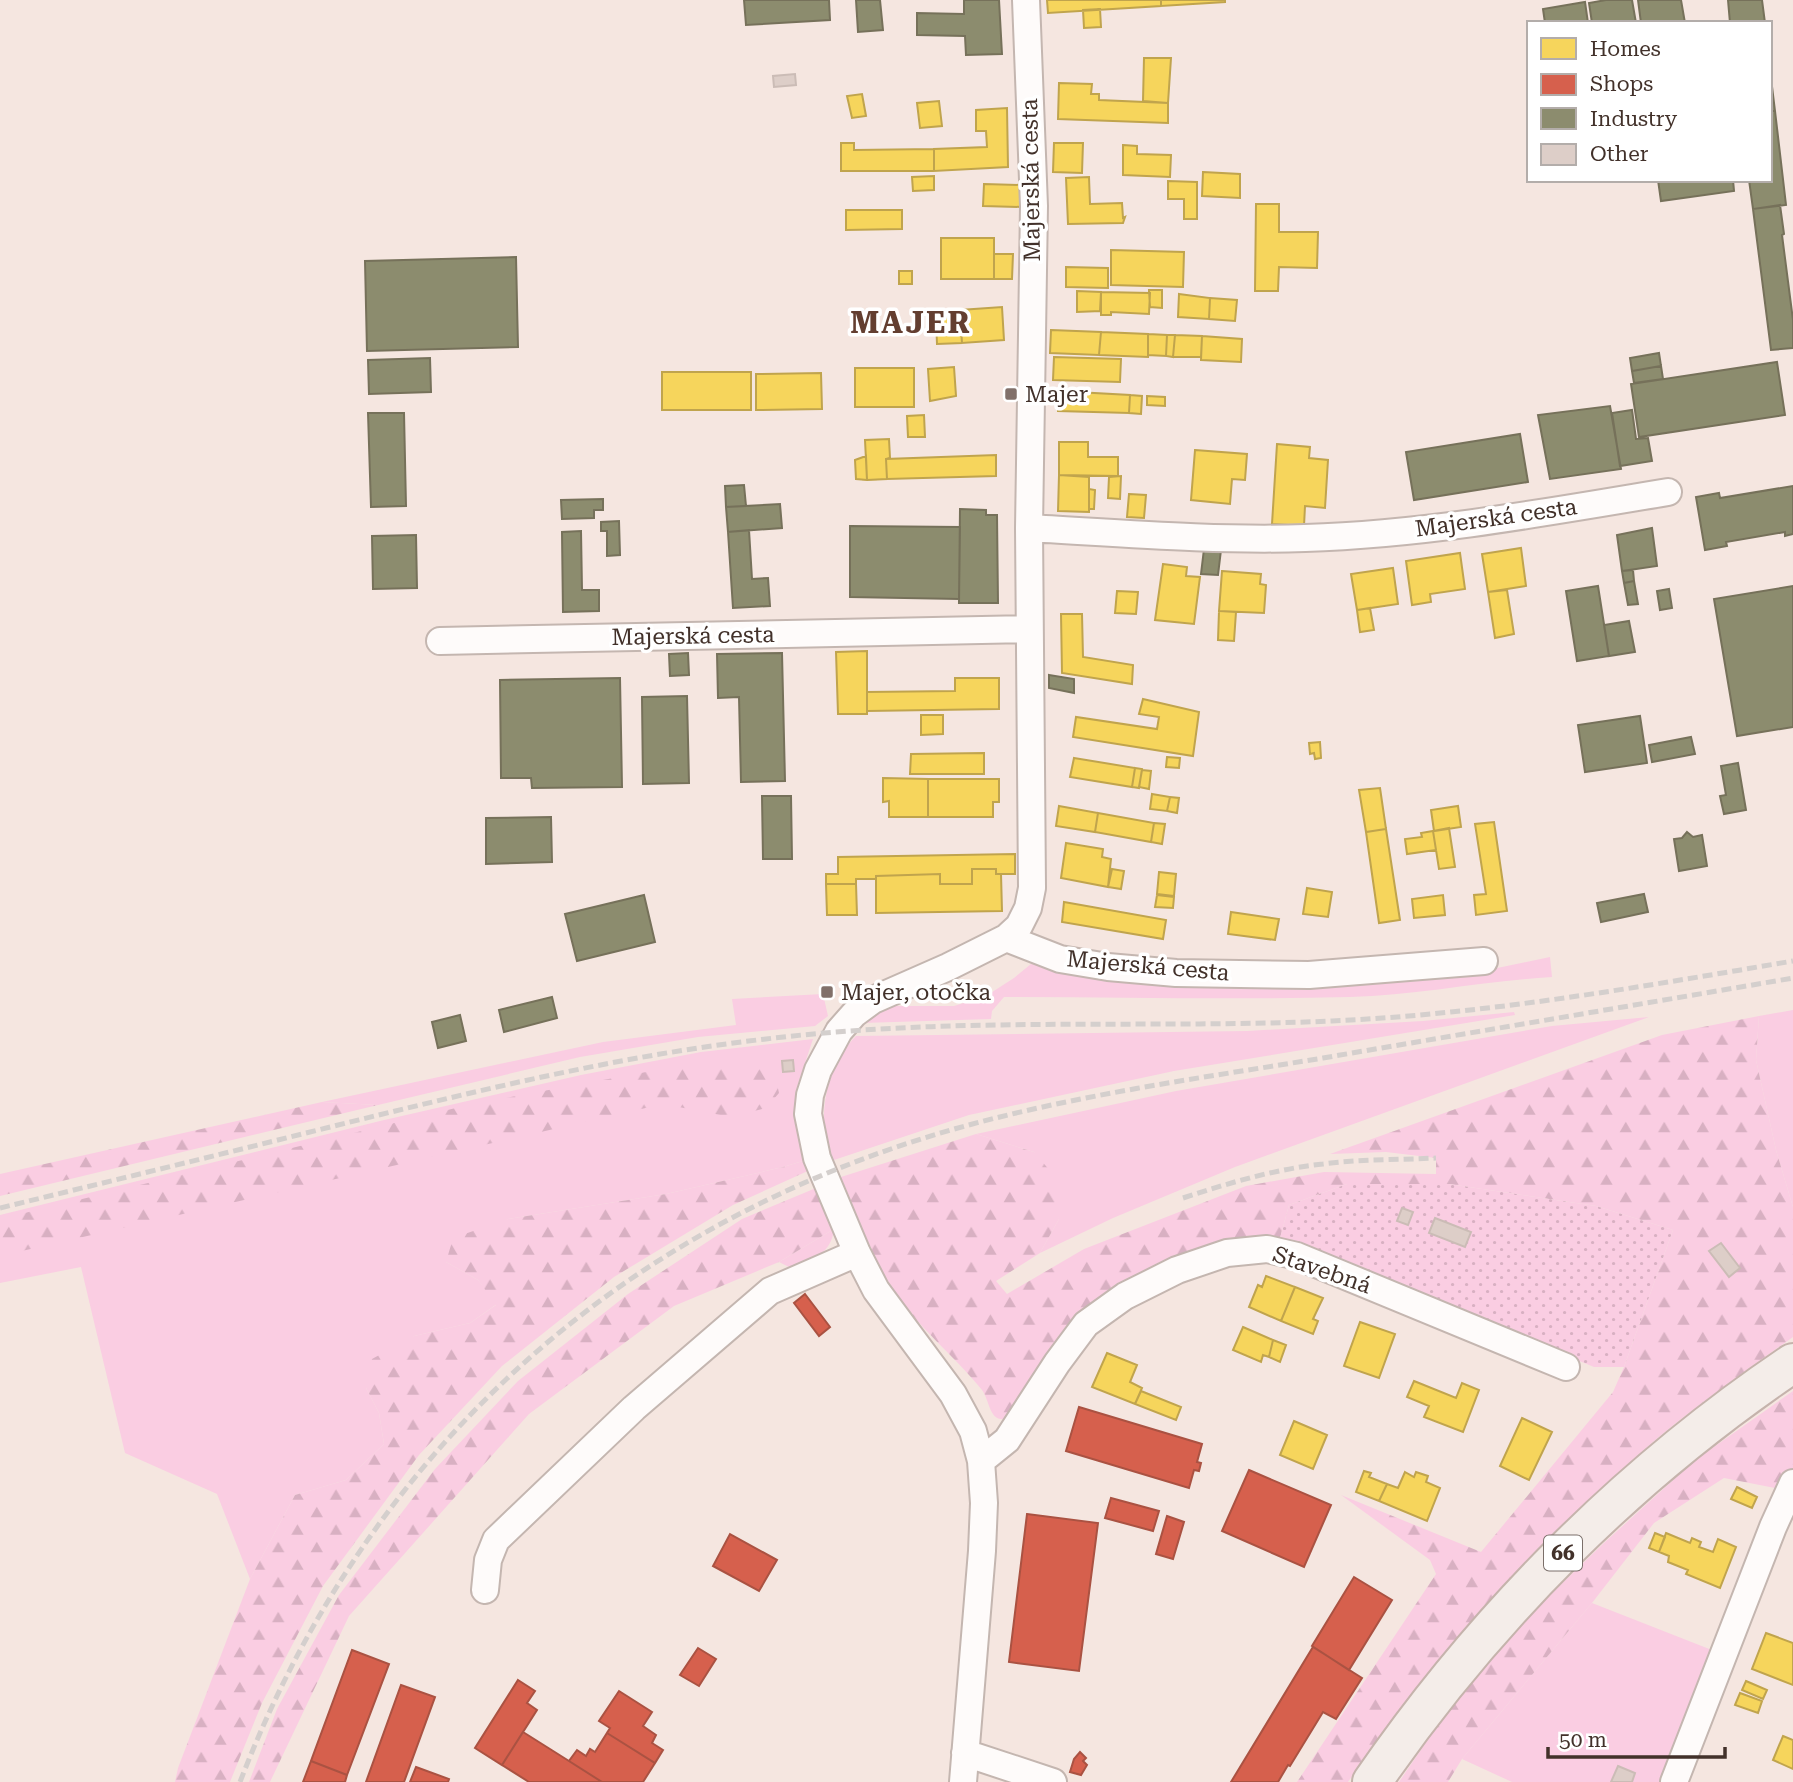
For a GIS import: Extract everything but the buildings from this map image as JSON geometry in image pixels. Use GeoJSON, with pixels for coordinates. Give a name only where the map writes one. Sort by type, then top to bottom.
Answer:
{"type":"FeatureCollection","features":[{"type":"Feature","properties":{"kind":"main road","name":"66"},"geometry":{"type":"LineString","coordinates":[[1372,1782],[1480,1640],[1570,1546],[1707,1424],[1793,1363]]}},
{"type":"Feature","properties":{"kind":"street","name":"Majerská cesta"},"geometry":{"type":"LineString","coordinates":[[1026,0],[1034,206],[1029,528],[1032,888],[1028,908],[1019,926],[1006,938],[1060,959],[1108,967],[1176,973],[1309,975],[1484,961]]}},
{"type":"Feature","properties":{"kind":"street","name":"Majerská cesta"},"geometry":{"type":"LineString","coordinates":[[1029,528],[1235,537],[1371,534],[1450,525],[1668,492]]}},
{"type":"Feature","properties":{"kind":"street","name":"Majerská cesta"},"geometry":{"type":"LineString","coordinates":[[440,641],[1029,629]]}},
{"type":"Feature","properties":{"kind":"street"},"geometry":{"type":"LineString","coordinates":[[963,1782],[982,1551],[984,1503],[981,1461],[973,1431],[953,1394],[876,1290],[817,1158],[808,1114],[810,1095],[818,1070],[839,1031],[854,1014],[873,1000],[1006,938]]}},
{"type":"Feature","properties":{"kind":"street","name":"Stavebná"},"geometry":{"type":"LineString","coordinates":[[981,1461],[1007,1440],[1086,1324],[1125,1296],[1156,1280],[1177,1270],[1227,1254],[1267,1250],[1297,1256],[1566,1367]]}},
{"type":"Feature","properties":{"kind":"street"},"geometry":{"type":"LineString","coordinates":[[485,1590],[488,1560],[496,1540],[634,1408],[770,1291],[858,1253]]}},
{"type":"Feature","properties":{"kind":"street"},"geometry":{"type":"LineString","coordinates":[[1674,1782],[1773,1527],[1793,1483]]}},
{"type":"Feature","properties":{"kind":"street"},"geometry":{"type":"LineString","coordinates":[[965,1753],[1053,1782]]}},
{"type":"Feature","properties":{"kind":"green space"},"geometry":{"type":"Polygon","coordinates":[[[1550,957],[1552,977],[1401,994],[1264,998],[1004,997],[992,1011],[991,1019],[862,1023],[887,1006],[954,1006],[986,996],[1031,964],[1275,986],[1459,976],[1550,957]]]}},
{"type":"Feature","properties":{"kind":"green space"},"geometry":{"type":"Polygon","coordinates":[[[823,994],[828,1016],[815,1026],[698,1037],[580,1057],[378,1105],[322,1102],[603,1042],[736,1025],[732,999],[823,994]]]}},
{"type":"Feature","properties":{"kind":"green space"},"geometry":{"type":"Polygon","coordinates":[[[1793,1010],[1793,1207],[1776,1150],[1756,1060],[1759,1016],[1793,1010]]]}},
{"type":"Feature","properties":{"kind":"green space"},"geometry":{"type":"Polygon","coordinates":[[[1514,1012],[1515,1015],[1174,1071],[969,1115],[828,1162],[824,1128],[826,1095],[836,1064],[856,1036],[1247,1031],[1423,1021],[1514,1012]]]}},
{"type":"Feature","properties":{"kind":"green space"},"geometry":{"type":"Polygon","coordinates":[[[1759,1016],[1756,1060],[1776,1150],[1793,1207],[1793,1337],[1663,1434],[1563,1525],[1449,1649],[1348,1782],[1297,1782],[1436,1574],[1430,1560],[1341,1495],[1481,1552],[1613,1392],[1673,1230],[1596,1206],[1449,1184],[1347,1184],[1289,1205],[1280,1238],[1224,1244],[1129,1286],[1006,1419],[1000,1419],[993,1414],[982,1390],[913,1316],[893,1289],[871,1248],[841,1177],[976,1134],[1034,1152],[1057,1179],[1059,1219],[1040,1253],[996,1281],[1007,1294],[1084,1249],[1246,1186],[1324,1172],[1436,1174],[1436,1158],[1386,1152],[1330,1154],[1662,1035],[1759,1016]]]}},
{"type":"Feature","properties":{"kind":"green space"},"geometry":{"type":"Polygon","coordinates":[[[1649,1017],[1235,1167],[1113,1218],[1040,1253],[1059,1219],[1034,1152],[976,1134],[1176,1091],[1552,1026],[1649,1017]]]}},
{"type":"Feature","properties":{"kind":"green space"},"geometry":{"type":"Polygon","coordinates":[[[813,1039],[796,1090],[794,1112],[806,1160],[666,1194],[508,1219],[446,1262],[478,1280],[497,1304],[470,1323],[414,1336],[366,1388],[379,1413],[384,1444],[346,1480],[295,1495],[250,1579],[217,1494],[125,1453],[81,1267],[0,1283],[0,1215],[380,1121],[581,1075],[701,1052],[813,1039]]]}},
{"type":"Feature","properties":{"kind":"green space"},"geometry":{"type":"Polygon","coordinates":[[[695,1063],[774,1070],[779,1093],[766,1108],[731,1117],[663,1104],[0,1256],[0,1219],[468,1105],[695,1063]]]}},
{"type":"Feature","properties":{"kind":"green space"},"geometry":{"type":"Polygon","coordinates":[[[322,1102],[378,1105],[0,1196],[0,1174],[322,1102]]]}},
{"type":"Feature","properties":{"kind":"green space"},"geometry":{"type":"Polygon","coordinates":[[[806,1160],[810,1170],[733,1205],[614,1277],[502,1366],[419,1455],[323,1586],[262,1703],[230,1782],[175,1782],[250,1579],[295,1495],[346,1480],[384,1444],[379,1413],[366,1388],[372,1359],[414,1336],[470,1323],[496,1305],[478,1280],[446,1262],[453,1238],[508,1219],[666,1194],[806,1160]]]}},
{"type":"Feature","properties":{"kind":"green space"},"geometry":{"type":"Polygon","coordinates":[[[1347,1184],[1449,1184],[1596,1206],[1673,1230],[1624,1367],[1594,1367],[1280,1238],[1289,1205],[1347,1184]]]}},
{"type":"Feature","properties":{"kind":"green space"},"geometry":{"type":"Polygon","coordinates":[[[816,1188],[834,1229],[779,1262],[674,1306],[529,1414],[349,1616],[270,1782],[249,1782],[277,1709],[339,1595],[435,1469],[518,1381],[628,1294],[742,1219],[816,1188]]]}},
{"type":"Feature","properties":{"kind":"green space"},"geometry":{"type":"Polygon","coordinates":[[[834,1229],[829,1245],[819,1255],[791,1268],[779,1262],[834,1229]]]}},
{"type":"Feature","properties":{"kind":"green space"},"geometry":{"type":"Polygon","coordinates":[[[1793,1391],[1793,1473],[1780,1489],[1724,1478],[1654,1523],[1592,1603],[1462,1759],[1448,1782],[1399,1782],[1452,1704],[1523,1621],[1694,1461],[1793,1391]]]}},
{"type":"Feature","properties":{"kind":"green space"},"geometry":{"type":"Polygon","coordinates":[[[1592,1603],[1717,1652],[1666,1782],[1512,1782],[1462,1759],[1592,1603]]]}},
{"type":"Feature","properties":{"kind":"railway"},"geometry":{"type":"LineString","coordinates":[[0,1208],[503,1086],[607,1064],[713,1046],[837,1032],[907,1028],[1261,1023],[1390,1017],[1506,1006],[1793,961]]}},
{"type":"Feature","properties":{"kind":"railway"},"geometry":{"type":"LineString","coordinates":[[240,1782],[291,1668],[352,1563],[423,1467],[505,1381],[595,1304],[695,1238],[804,1183],[921,1139],[1020,1112],[1171,1082],[1793,978]]}},
{"type":"Feature","properties":{"kind":"railway"},"geometry":{"type":"LineString","coordinates":[[1183,1198],[1252,1177],[1305,1166],[1351,1161],[1436,1158]]}},
{"type":"Feature","properties":{"kind":"place","name":"Majer"},"geometry":{"type":"Point","coordinates":[1011,394]}},
{"type":"Feature","properties":{"kind":"place","name":"Majer, otočka"},"geometry":{"type":"Point","coordinates":[827,992]}},
{"type":"Feature","properties":{"kind":"district","name":"MAJER"},"geometry":{"type":"Point","coordinates":[911,322]}}]}
